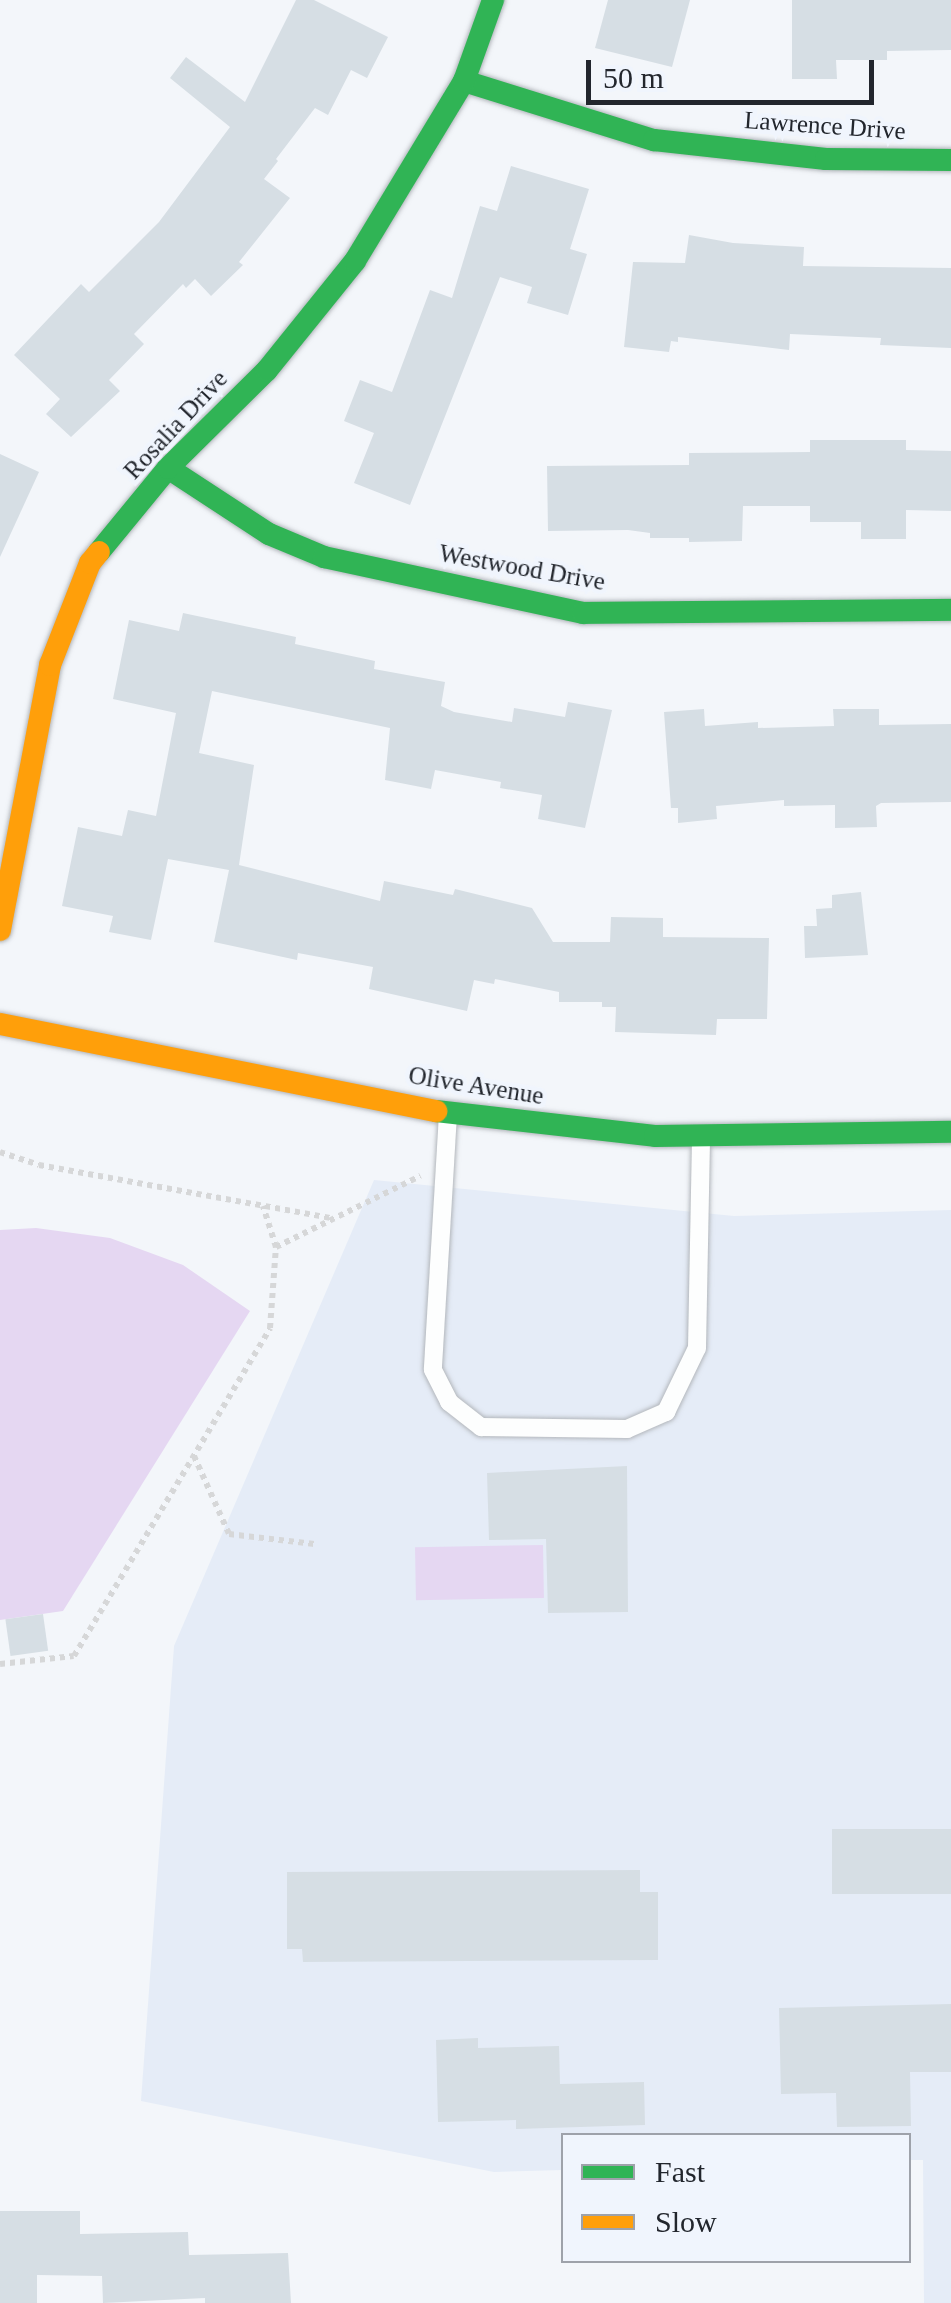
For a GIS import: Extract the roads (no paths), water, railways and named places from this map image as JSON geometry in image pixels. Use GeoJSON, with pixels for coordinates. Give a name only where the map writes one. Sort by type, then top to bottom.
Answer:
{"type":"FeatureCollection","features":[{"type":"Feature","properties":{"kind":"street","name":"Rosalia Drive"},"geometry":{"type":"LineString","coordinates":[[0,930],[50,665],[90,563],[168,468],[267,370],[355,261],[464,81],[493,0]]}},
{"type":"Feature","properties":{"kind":"street","name":"Lawrence Drive"},"geometry":{"type":"LineString","coordinates":[[464,81],[654,140],[826,158],[951,160]]}},
{"type":"Feature","properties":{"kind":"street","name":"Westwood Drive"},"geometry":{"type":"LineString","coordinates":[[168,468],[269,534],[324,557],[583,613],[951,610]]}},
{"type":"Feature","properties":{"kind":"street","name":"Olive Avenue"},"geometry":{"type":"LineString","coordinates":[[0,1024],[448,1114],[655,1136],[951,1132]]}},
{"type":"Feature","properties":{"kind":"lane"},"geometry":{"type":"LineString","coordinates":[[448,1114],[434,1370],[448,1402],[481,1426],[626,1429],[666,1412],[697,1348],[701,1135]]}}]}
